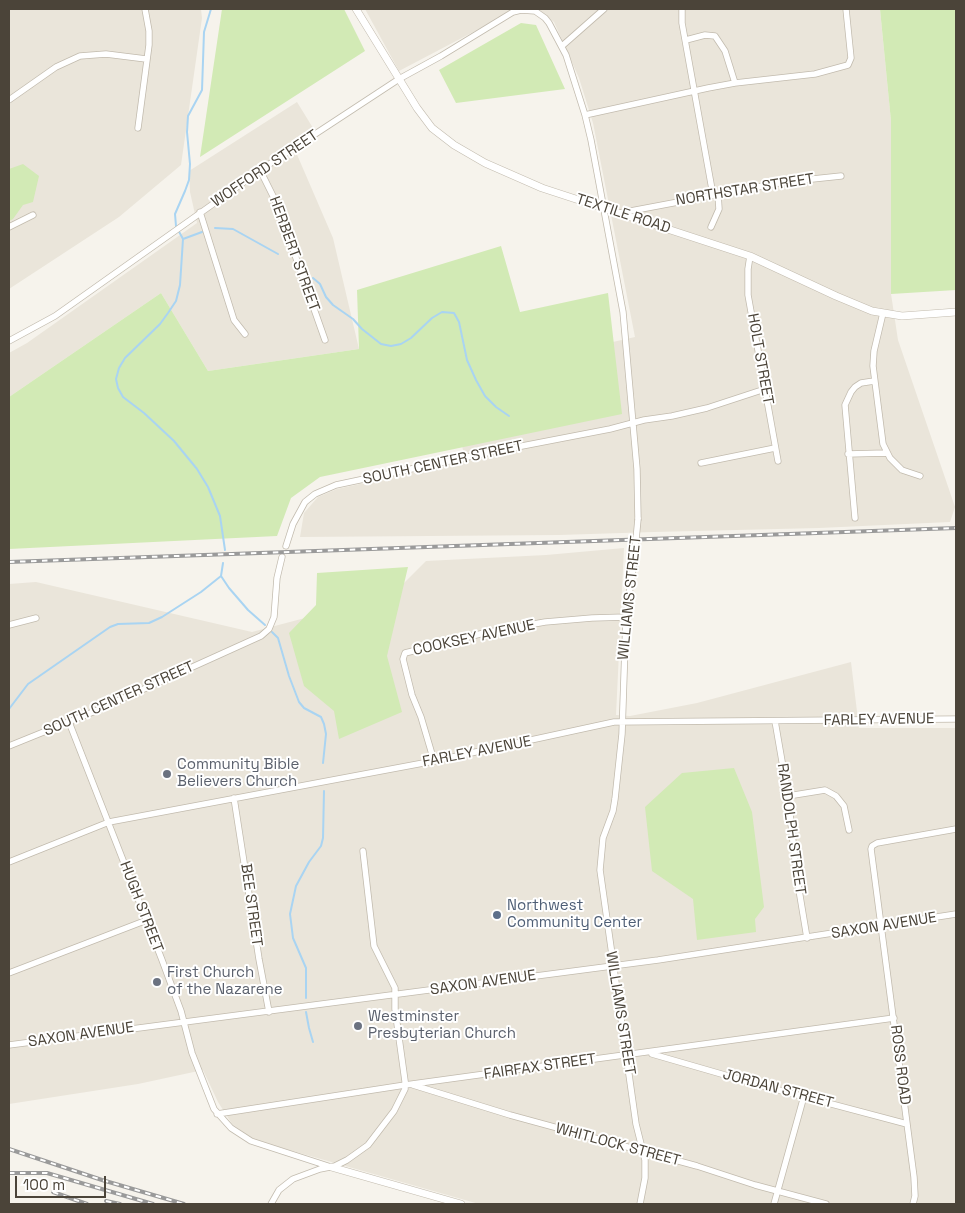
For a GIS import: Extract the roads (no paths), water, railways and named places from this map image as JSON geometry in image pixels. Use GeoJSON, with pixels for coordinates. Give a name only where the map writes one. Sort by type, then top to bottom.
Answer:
{"type":"FeatureCollection","features":[{"type":"Feature","properties":{"kind":"street"},"geometry":{"type":"LineString","coordinates":[[138,128],[149,31],[145,9]]}},
{"type":"Feature","properties":{"kind":"street","name":"TEXTILE ROAD"},"geometry":{"type":"LineString","coordinates":[[356,9],[432,128],[454,145],[485,163],[526,182],[750,256],[836,296],[883,313],[911,316],[956,312]]}},
{"type":"Feature","properties":{"kind":"street","name":"WOFFORD STREET"},"geometry":{"type":"LineString","coordinates":[[9,341],[55,316],[260,170],[399,79],[513,12],[528,9]]}},
{"type":"Feature","properties":{"kind":"street","name":"WILLIAMS STREET"},"geometry":{"type":"LineString","coordinates":[[528,9],[535,11],[545,18],[562,46],[572,72],[585,115],[623,312],[637,468],[638,519],[626,618],[622,722],[614,805],[603,838],[600,861],[636,1124],[644,1160],[645,1178],[640,1204]]}},
{"type":"Feature","properties":{"kind":"street"},"geometry":{"type":"LineString","coordinates":[[562,46],[604,9]]}},
{"type":"Feature","properties":{"kind":"street"},"geometry":{"type":"LineString","coordinates":[[682,9],[695,91],[719,209],[711,228]]}},
{"type":"Feature","properties":{"kind":"street"},"geometry":{"type":"LineString","coordinates":[[585,115],[734,83],[800,77],[831,71],[848,65],[851,58],[846,9]]}},
{"type":"Feature","properties":{"kind":"street"},"geometry":{"type":"LineString","coordinates":[[686,40],[705,35],[716,36],[725,51],[734,83]]}},
{"type":"Feature","properties":{"kind":"street"},"geometry":{"type":"LineString","coordinates":[[9,100],[56,67],[80,56],[106,54],[146,59]]}},
{"type":"Feature","properties":{"kind":"street","name":"HERBERT STREET"},"geometry":{"type":"LineString","coordinates":[[260,170],[277,204],[325,340]]}},
{"type":"Feature","properties":{"kind":"street","name":"NORTHSTAR STREET"},"geometry":{"type":"LineString","coordinates":[[620,213],[784,182],[840,176]]}},
{"type":"Feature","properties":{"kind":"street"},"geometry":{"type":"LineString","coordinates":[[200,212],[234,320],[245,334]]}},
{"type":"Feature","properties":{"kind":"street"},"geometry":{"type":"LineString","coordinates":[[9,228],[33,214]]}},
{"type":"Feature","properties":{"kind":"street","name":"HOLT STREET"},"geometry":{"type":"LineString","coordinates":[[750,256],[748,295],[778,462]]}},
{"type":"Feature","properties":{"kind":"street"},"geometry":{"type":"LineString","coordinates":[[883,313],[873,358],[874,381],[883,444],[886,453],[902,470],[920,476]]}},
{"type":"Feature","properties":{"kind":"street"},"geometry":{"type":"LineString","coordinates":[[855,518],[848,454],[846,405],[851,392],[861,383],[874,381]]}},
{"type":"Feature","properties":{"kind":"street","name":"SOUTH CENTER STREET"},"geometry":{"type":"LineString","coordinates":[[286,546],[301,507],[315,494],[325,489],[348,482],[707,408],[765,389]]}},
{"type":"Feature","properties":{"kind":"street"},"geometry":{"type":"LineString","coordinates":[[701,463],[775,448]]}},
{"type":"Feature","properties":{"kind":"street"},"geometry":{"type":"LineString","coordinates":[[848,454],[886,453]]}},
{"type":"Feature","properties":{"kind":"street","name":"SOUTH CENTER STREET"},"geometry":{"type":"LineString","coordinates":[[9,746],[69,722],[261,636],[268,629],[274,617],[277,578],[282,557]]}},
{"type":"Feature","properties":{"kind":"street"},"geometry":{"type":"LineString","coordinates":[[9,625],[36,618]]}},
{"type":"Feature","properties":{"kind":"street","name":"COOKSEY AVENUE"},"geometry":{"type":"LineString","coordinates":[[434,760],[412,695],[403,660],[404,653],[484,633],[545,622],[592,618],[626,618]]}},
{"type":"Feature","properties":{"kind":"street","name":"FARLEY AVENUE"},"geometry":{"type":"LineString","coordinates":[[9,862],[108,822],[622,722],[956,719]]}},
{"type":"Feature","properties":{"kind":"street","name":"RANDOLPH STREET"},"geometry":{"type":"LineString","coordinates":[[775,721],[788,796],[797,878],[807,938]]}},
{"type":"Feature","properties":{"kind":"street","name":"HUGH STREET"},"geometry":{"type":"LineString","coordinates":[[69,722],[147,920],[181,1011],[195,1061],[217,1114],[231,1128],[250,1141],[331,1167]]}},
{"type":"Feature","properties":{"kind":"street"},"geometry":{"type":"LineString","coordinates":[[788,796],[825,790],[836,796],[844,806],[849,830]]}},
{"type":"Feature","properties":{"kind":"street","name":"BEE STREET"},"geometry":{"type":"LineString","coordinates":[[234,798],[269,1012]]}},
{"type":"Feature","properties":{"kind":"street","name":"ROSS ROAD"},"geometry":{"type":"LineString","coordinates":[[913,1204],[915,1186],[872,846],[877,843],[956,830]]}},
{"type":"Feature","properties":{"kind":"street"},"geometry":{"type":"LineString","coordinates":[[271,1204],[279,1190],[293,1179],[320,1168],[331,1167],[358,1154],[375,1138],[394,1111],[408,1084],[394,986],[374,946],[363,851]]}},
{"type":"Feature","properties":{"kind":"street","name":"SAXON AVENUE"},"geometry":{"type":"LineString","coordinates":[[9,1045],[613,966],[881,927],[956,914]]}},
{"type":"Feature","properties":{"kind":"street"},"geometry":{"type":"LineString","coordinates":[[9,973],[147,920]]}},
{"type":"Feature","properties":{"kind":"street","name":"FAIRFAX STREET"},"geometry":{"type":"LineString","coordinates":[[217,1114],[408,1084],[626,1056],[894,1018]]}},
{"type":"Feature","properties":{"kind":"street","name":"JORDAN STREET"},"geometry":{"type":"LineString","coordinates":[[648,1052],[907,1124]]}},
{"type":"Feature","properties":{"kind":"street","name":"WHITLOCK STREET"},"geometry":{"type":"LineString","coordinates":[[408,1084],[826,1204]]}},
{"type":"Feature","properties":{"kind":"street"},"geometry":{"type":"LineString","coordinates":[[774,1204],[804,1096]]}},
{"type":"Feature","properties":{"kind":"street"},"geometry":{"type":"LineString","coordinates":[[331,1167],[461,1204]]}},
{"type":"Feature","properties":{"kind":"waterway"},"geometry":{"type":"LineString","coordinates":[[211,9],[204,32],[202,90],[188,116],[189,180],[175,214],[176,226],[183,239],[180,285],[176,301],[160,324],[125,358],[119,368],[116,379],[123,397],[144,413],[174,441],[197,469],[208,487],[220,516],[225,550]]}},
{"type":"Feature","properties":{"kind":"waterway"},"geometry":{"type":"LineString","coordinates":[[215,228],[233,229],[278,254]]}},
{"type":"Feature","properties":{"kind":"waterway"},"geometry":{"type":"LineString","coordinates":[[183,239],[202,232]]}},
{"type":"Feature","properties":{"kind":"waterway"},"geometry":{"type":"LineString","coordinates":[[313,278],[320,284],[326,297],[333,305],[353,319],[381,344],[391,346],[401,344],[442,312],[454,313],[459,322],[467,360],[476,380],[485,396],[509,416]]}},
{"type":"Feature","properties":{"kind":"waterway"},"geometry":{"type":"LineString","coordinates":[[223,563],[221,576],[229,588],[248,610],[265,625]]}},
{"type":"Feature","properties":{"kind":"waterway"},"geometry":{"type":"LineString","coordinates":[[9,709],[28,684],[110,627],[118,624],[149,623],[162,617],[201,592],[221,576]]}},
{"type":"Feature","properties":{"kind":"waterway"},"geometry":{"type":"LineString","coordinates":[[272,632],[278,638],[299,702],[304,708],[321,717],[324,724],[326,734],[323,763]]}},
{"type":"Feature","properties":{"kind":"waterway"},"geometry":{"type":"LineString","coordinates":[[306,998],[306,968],[293,938],[290,914],[296,886],[309,862],[321,846],[323,838],[324,791]]}},
{"type":"Feature","properties":{"kind":"waterway"},"geometry":{"type":"LineString","coordinates":[[306,1012],[313,1042]]}},
{"type":"Feature","properties":{"kind":"railway"},"geometry":{"type":"LineString","coordinates":[[9,562],[956,528]]}},
{"type":"Feature","properties":{"kind":"railway"},"geometry":{"type":"LineString","coordinates":[[9,1149],[102,1180],[184,1204]]}},
{"type":"Feature","properties":{"kind":"railway"},"geometry":{"type":"LineString","coordinates":[[9,1173],[47,1173],[153,1204]]}},
{"type":"Feature","properties":{"kind":"railway"},"geometry":{"type":"LineString","coordinates":[[53,1192],[87,1204]]}},
{"type":"Feature","properties":{"kind":"railway"},"geometry":{"type":"LineString","coordinates":[[106,1201],[120,1204]]}},
{"type":"Feature","properties":{"kind":"place","name":"Community Bible Believers Church"},"geometry":{"type":"Point","coordinates":[167,774]}},
{"type":"Feature","properties":{"kind":"place","name":"Northwest Community Center"},"geometry":{"type":"Point","coordinates":[497,915]}},
{"type":"Feature","properties":{"kind":"place","name":"First Church of the Nazarene"},"geometry":{"type":"Point","coordinates":[157,982]}},
{"type":"Feature","properties":{"kind":"place","name":"Westminster Presbyterian Church"},"geometry":{"type":"Point","coordinates":[358,1026]}}]}
